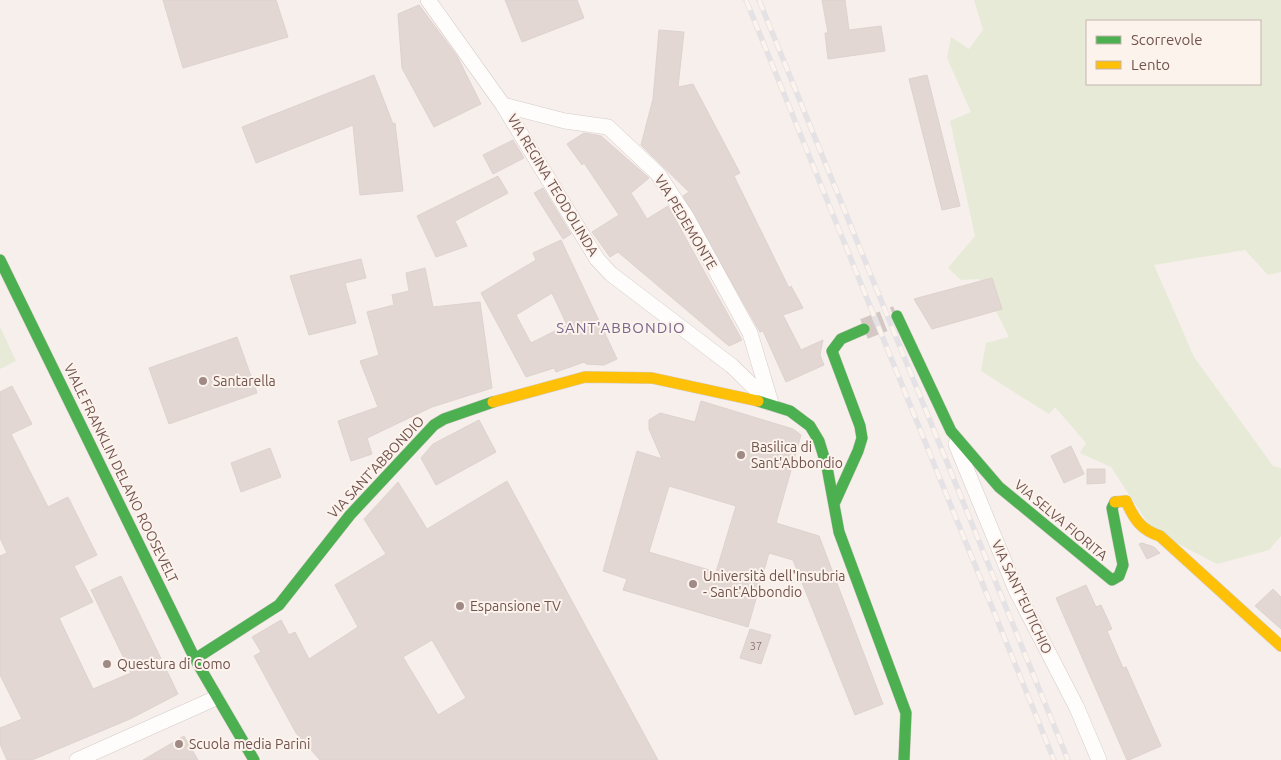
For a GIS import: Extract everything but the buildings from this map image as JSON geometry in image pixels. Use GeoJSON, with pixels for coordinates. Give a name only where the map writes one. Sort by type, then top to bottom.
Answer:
{"type":"FeatureCollection","features":[{"type":"Feature","properties":{"kind":"street","name":"VIA REGINA TEODOLINDA"},"geometry":{"type":"LineString","coordinates":[[428,0],[503,105],[597,259],[611,274],[732,366],[771,404]]}},
{"type":"Feature","properties":{"kind":"street","name":"VIA PEDEMONTE"},"geometry":{"type":"LineString","coordinates":[[503,105],[565,121],[608,127],[658,174],[687,218],[750,333],[771,404]]}},
{"type":"Feature","properties":{"kind":"street","name":"VIALE FRANKLIN DELANO ROOSEVELT"},"geometry":{"type":"LineString","coordinates":[[0,260],[195,659],[216,698],[254,760]]}},
{"type":"Feature","properties":{"kind":"street","name":"VIA SELVA FIORITA"},"geometry":{"type":"LineString","coordinates":[[897,316],[951,431],[999,487],[1101,574],[1112,580],[1119,576],[1123,565],[1112,508],[1116,501],[1126,501],[1135,520],[1145,532],[1160,536],[1281,646]]}},
{"type":"Feature","properties":{"kind":"street"},"geometry":{"type":"LineString","coordinates":[[861,330],[834,343],[832,351],[860,426],[862,438],[834,504],[839,532],[906,713],[904,760]]}},
{"type":"Feature","properties":{"kind":"street","name":"VIA SANT'ABBONDIO"},"geometry":{"type":"LineString","coordinates":[[195,659],[280,604],[350,515],[386,474],[434,425],[444,419],[510,396],[585,377],[652,378],[771,404],[790,412],[810,426],[819,441],[827,467],[834,504]]}},
{"type":"Feature","properties":{"kind":"street","name":"VIA SANT'EUTICHIO"},"geometry":{"type":"LineString","coordinates":[[951,431],[1016,590],[1077,708],[1099,760]]}},
{"type":"Feature","properties":{"kind":"street"},"geometry":{"type":"LineString","coordinates":[[77,760],[216,698]]}},
{"type":"Feature","properties":{"kind":"green space"},"geometry":{"type":"Polygon","coordinates":[[[974,0],[1281,0],[1281,272],[1268,275],[1245,250],[1154,265],[1194,357],[1273,466],[1281,468],[1281,536],[1269,550],[1217,564],[1169,539],[1149,525],[1111,467],[1080,453],[1086,443],[1055,407],[1049,414],[981,371],[986,343],[1009,337],[980,279],[961,280],[948,268],[975,236],[950,121],[971,112],[947,58],[951,37],[969,49],[983,30],[974,0]]]}},
{"type":"Feature","properties":{"kind":"green space"},"geometry":{"type":"Polygon","coordinates":[[[0,327],[16,361],[0,369],[0,327]]]}},
{"type":"Feature","properties":{"kind":"tunnel"},"geometry":{"type":"LineString","coordinates":[[864,329],[897,316]]}},
{"type":"Feature","properties":{"kind":"railway"},"geometry":{"type":"LineString","coordinates":[[746,0],[1054,760]]}},
{"type":"Feature","properties":{"kind":"railway"},"geometry":{"type":"LineString","coordinates":[[759,0],[1068,760]]}},
{"type":"Feature","properties":{"kind":"traffic: fast"},"geometry":{"type":"LineString","coordinates":[[0,260],[195,659],[254,760]]}},
{"type":"Feature","properties":{"kind":"traffic: fast"},"geometry":{"type":"LineString","coordinates":[[897,316],[951,431],[999,487],[1112,580],[1119,576],[1123,565],[1112,508],[1115,502]]}},
{"type":"Feature","properties":{"kind":"traffic: fast"},"geometry":{"type":"LineString","coordinates":[[834,504],[862,438],[860,426],[832,351],[841,339],[864,329]]}},
{"type":"Feature","properties":{"kind":"traffic: fast"},"geometry":{"type":"LineString","coordinates":[[758,401],[790,411],[810,426],[819,441],[827,467],[839,532],[906,713],[904,760]]}},
{"type":"Feature","properties":{"kind":"traffic: fast"},"geometry":{"type":"LineString","coordinates":[[195,659],[279,605],[350,515],[434,425],[444,419],[493,402]]}},
{"type":"Feature","properties":{"kind":"traffic: slow"},"geometry":{"type":"LineString","coordinates":[[493,402],[585,377],[652,378],[758,401]]}},
{"type":"Feature","properties":{"kind":"traffic: slow"},"geometry":{"type":"LineString","coordinates":[[1115,502],[1126,501],[1135,518],[1143,527],[1153,534],[1160,536],[1281,646]]}},
{"type":"Feature","properties":{"kind":"place","name":"Santarella"},"geometry":{"type":"Point","coordinates":[203,381]}},
{"type":"Feature","properties":{"kind":"place","name":"Basilica di Sant'Abbondio"},"geometry":{"type":"Point","coordinates":[741,455]}},
{"type":"Feature","properties":{"kind":"place","name":"Università dell'Insubria - Sant'Abbondio"},"geometry":{"type":"Point","coordinates":[693,584]}},
{"type":"Feature","properties":{"kind":"place","name":"Espansione TV"},"geometry":{"type":"Point","coordinates":[460,606]}},
{"type":"Feature","properties":{"kind":"place","name":"Questura di Como"},"geometry":{"type":"Point","coordinates":[107,664]}},
{"type":"Feature","properties":{"kind":"place","name":"Scuola media Parini"},"geometry":{"type":"Point","coordinates":[179,744]}},
{"type":"Feature","properties":{"kind":"district","name":"SANT'ABBONDIO"},"geometry":{"type":"Point","coordinates":[621,327]}}]}
